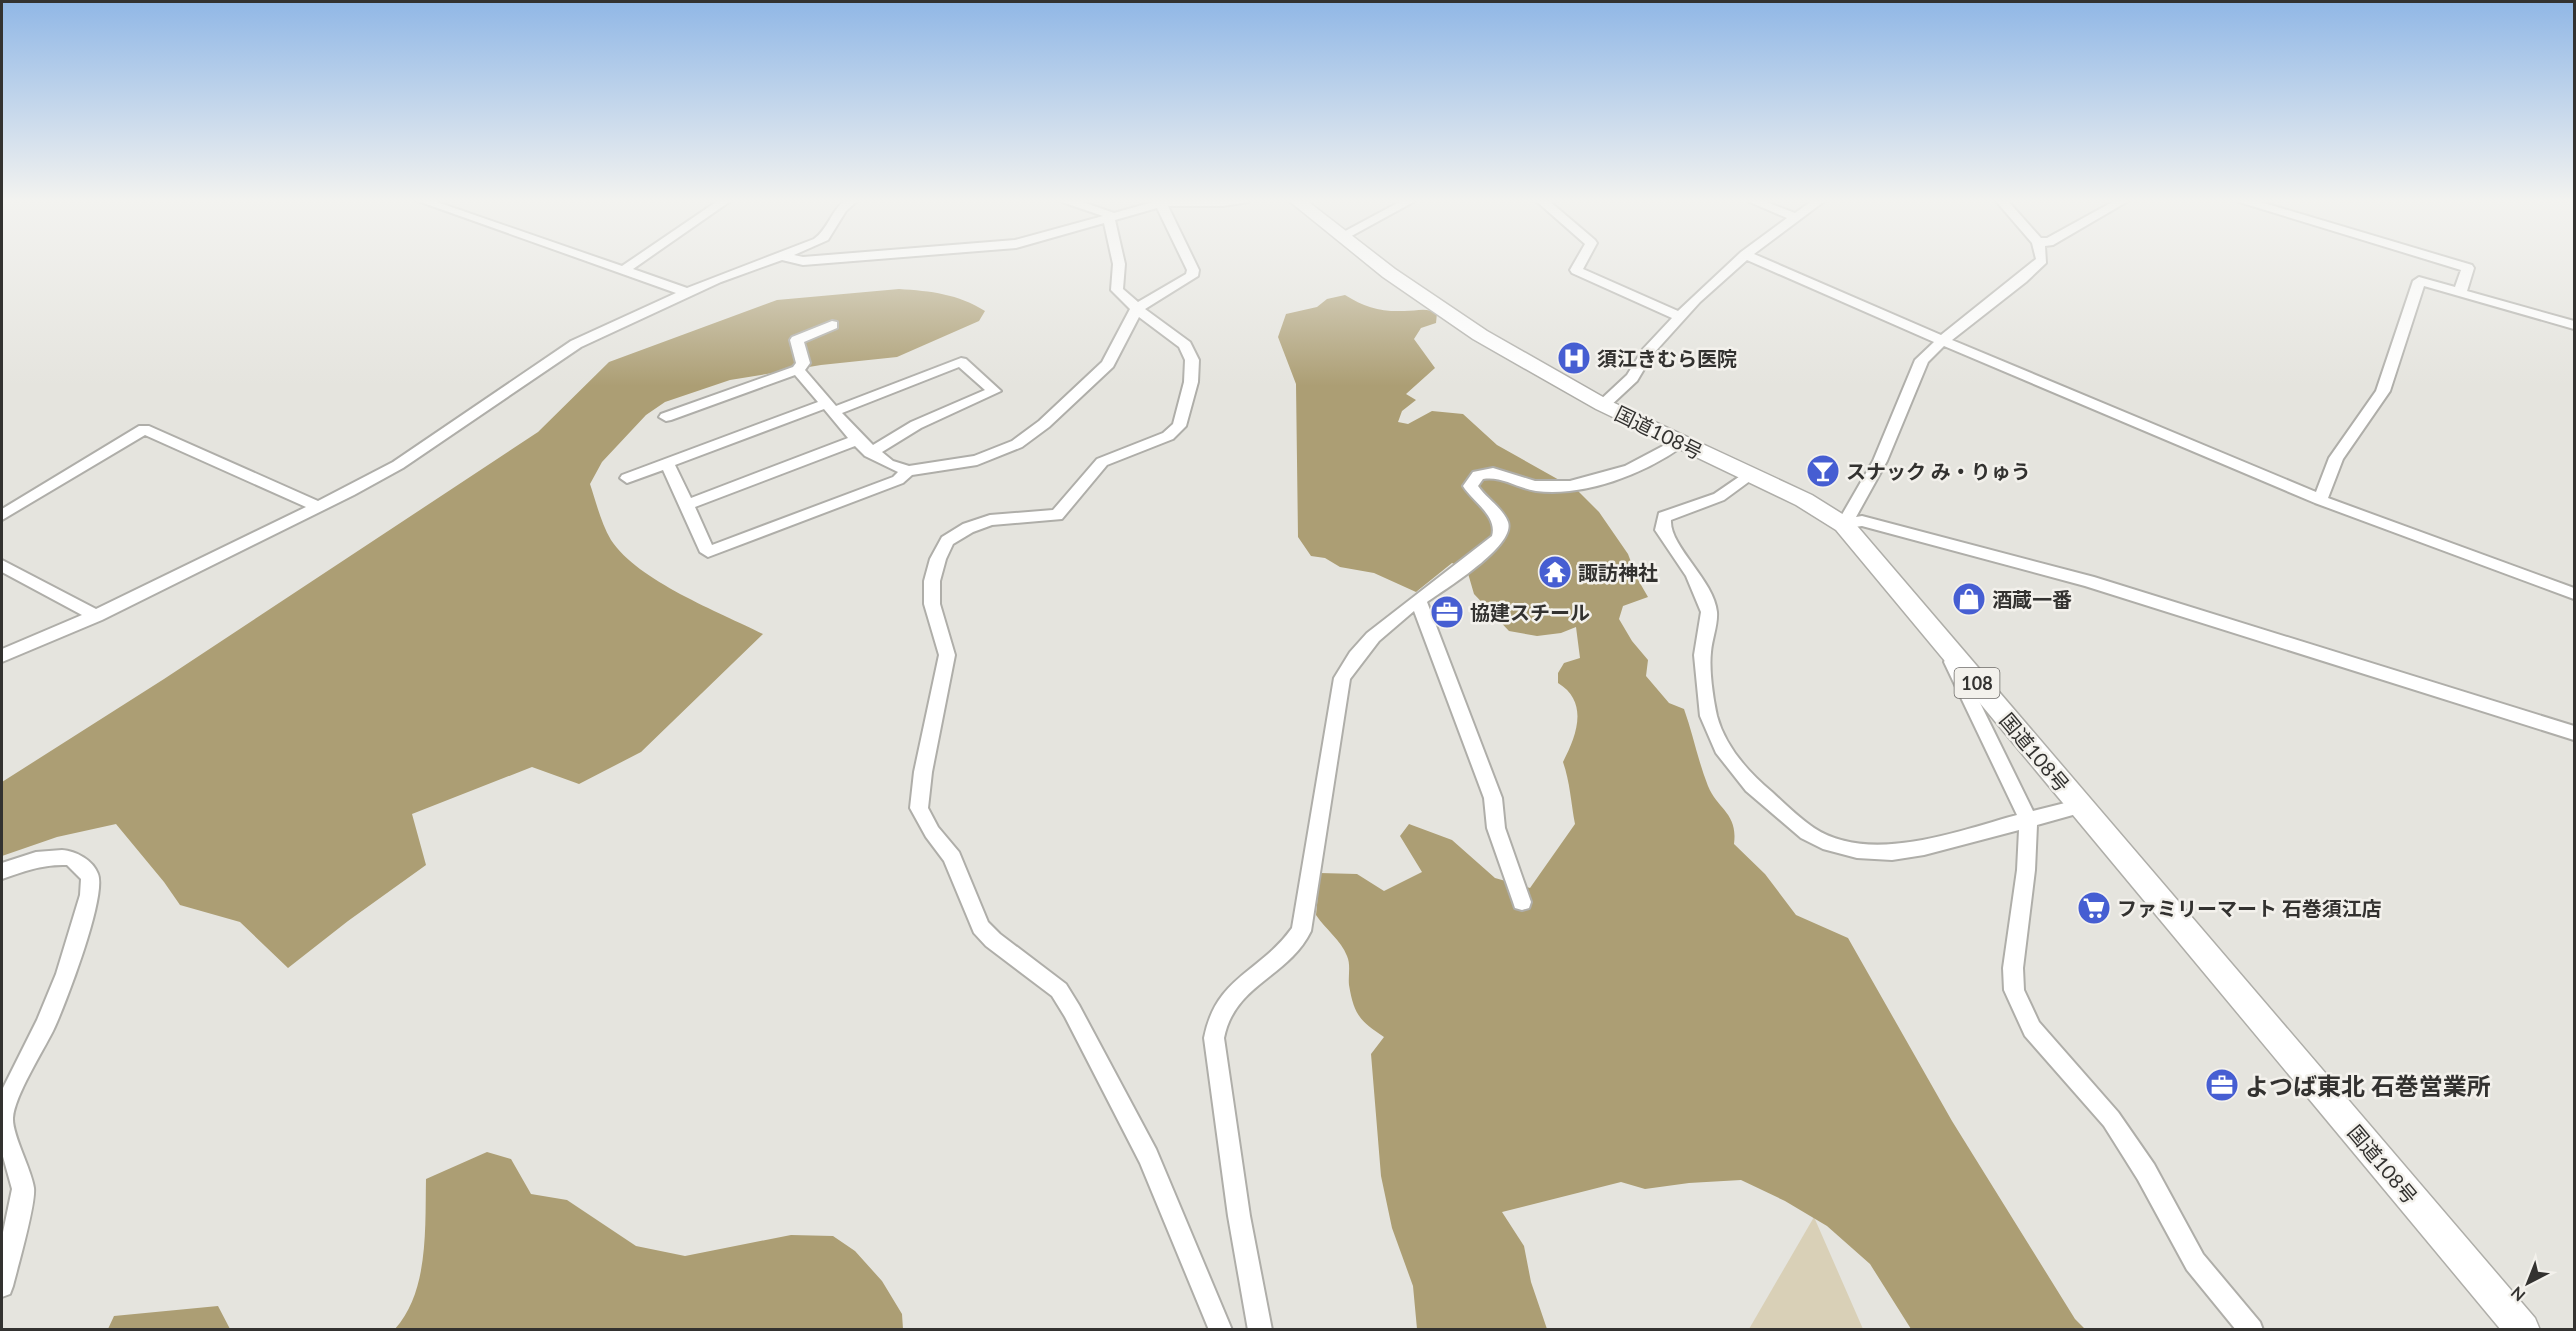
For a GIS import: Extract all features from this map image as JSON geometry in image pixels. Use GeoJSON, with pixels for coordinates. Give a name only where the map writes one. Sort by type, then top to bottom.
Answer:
{"type":"FeatureCollection","features":[{"type":"Feature","properties":{"kind":"highway","name":"国道108号"},"geometry":{"type":"LineString","coordinates":[[1375,262],[1480,335],[1603,405],[1678,443],[1804,500],[1844,525],[2523,1329]]}},
{"type":"Feature","properties":{"kind":"street"},"geometry":{"type":"LineString","coordinates":[[605,262],[686,292]]}},
{"type":"Feature","properties":{"kind":"street"},"geometry":{"type":"LineString","coordinates":[[625,269],[635,262]]}},
{"type":"Feature","properties":{"kind":"street"},"geometry":{"type":"LineString","coordinates":[[2,656],[96,616],[319,507],[398,465],[558,354],[686,292],[766,262]]}},
{"type":"Feature","properties":{"kind":"street"},"geometry":{"type":"LineString","coordinates":[[1119,262],[1117,290],[1185,345],[1192,360],[1191,382],[1179,426],[1168,436],[1102,462],[1057,515],[990,520],[968,528],[947,541],[938,559],[932,581],[932,604],[947,655],[946,665],[922,772],[919,808],[932,832],[952,857],[981,927],[993,940],[1059,990],[1072,1011],[1148,1156],[1221,1329]]}},
{"type":"Feature","properties":{"kind":"street"},"geometry":{"type":"LineString","coordinates":[[798,370],[857,440],[870,453],[888,464],[908,471],[977,460],[1002,452],[1035,431],[1108,364],[1137,308],[1192,276],[1193,270],[1189,262]]}},
{"type":"Feature","properties":{"kind":"street"},"geometry":{"type":"LineString","coordinates":[[1580,262],[1576,270],[1680,316]]}},
{"type":"Feature","properties":{"kind":"street"},"geometry":{"type":"LineString","coordinates":[[1603,405],[1632,378],[1648,352],[1680,316],[1737,262]]}},
{"type":"Feature","properties":{"kind":"street"},"geometry":{"type":"LineString","coordinates":[[1761,262],[2320,500],[2574,594]]}},
{"type":"Feature","properties":{"kind":"street"},"geometry":{"type":"LineString","coordinates":[[1844,525],[1880,461],[1922,360],[1942,340],[2022,279],[2040,262]]}},
{"type":"Feature","properties":{"kind":"street"},"geometry":{"type":"LineString","coordinates":[[2449,262],[2468,268],[2460,292]]}},
{"type":"Feature","properties":{"kind":"street"},"geometry":{"type":"LineString","coordinates":[[2320,500],[2336,458],[2383,391],[2391,372],[2416,287],[2420,281],[2574,325]]}},
{"type":"Feature","properties":{"kind":"street"},"geometry":{"type":"LineString","coordinates":[[666,417],[798,370],[803,363],[797,340],[832,325]]}},
{"type":"Feature","properties":{"kind":"street"},"geometry":{"type":"LineString","coordinates":[[627,478],[961,362],[994,391],[916,425],[899,438],[870,453]]}},
{"type":"Feature","properties":{"kind":"street"},"geometry":{"type":"LineString","coordinates":[[2,515],[144,429],[319,507]]}},
{"type":"Feature","properties":{"kind":"street"},"geometry":{"type":"LineString","coordinates":[[687,505],[857,440]]}},
{"type":"Feature","properties":{"kind":"street"},"geometry":{"type":"LineString","coordinates":[[1260,1329],[1239,1216],[1214,1038],[1215,1024],[1220,1010],[1234,992],[1286,954],[1301,931],[1342,678],[1353,658],[1418,600],[1490,547],[1502,533],[1501,522],[1470,486],[1478,475],[1499,473],[1529,484],[1564,486],[1642,464],[1678,443]]}},
{"type":"Feature","properties":{"kind":"street"},"geometry":{"type":"LineString","coordinates":[[667,463],[708,552],[898,480],[908,471]]}},
{"type":"Feature","properties":{"kind":"street"},"geometry":{"type":"LineString","coordinates":[[1749,475],[1719,497],[1664,517],[1662,523],[1663,530],[1704,595],[1709,612],[1702,655],[1709,716],[1722,748],[1737,769],[1807,833],[1829,844],[1857,849],[1892,852],[1913,849],[2081,806]]}},
{"type":"Feature","properties":{"kind":"street"},"geometry":{"type":"LineString","coordinates":[[1844,525],[1862,521],[2052,570],[2574,732]]}},
{"type":"Feature","properties":{"kind":"street"},"geometry":{"type":"LineString","coordinates":[[2,564],[96,616]]}},
{"type":"Feature","properties":{"kind":"street"},"geometry":{"type":"LineString","coordinates":[[1418,600],[1493,798],[1496,828],[1522,902]]}},
{"type":"Feature","properties":{"kind":"street"},"geometry":{"type":"LineString","coordinates":[[1942,642],[2028,820],[2026,870],[2013,968],[2014,990],[2032,1029],[2111,1119],[2146,1172],[2195,1262],[2252,1329]]}},
{"type":"Feature","properties":{"kind":"street"},"geometry":{"type":"LineString","coordinates":[[2,871],[29,859],[50,856],[72,858],[90,876],[89,895],[66,974],[46,1024],[12,1092],[2,1118],[23,1189],[2,1286]]}},
{"type":"Feature","properties":{"kind":"shaded area"},"geometry":{"type":"Polygon","coordinates":[[[899,289],[944,294],[985,311],[979,321],[897,357],[821,365],[730,380],[665,402],[646,415],[602,462],[590,484],[607,533],[623,555],[659,582],[763,634],[641,752],[579,784],[532,767],[412,814],[426,865],[288,968],[240,922],[180,905],[116,824],[57,837],[2,856],[2,782],[164,679],[538,432],[609,362],[777,300],[899,289]]]}},
{"type":"Feature","properties":{"kind":"shaded area"},"geometry":{"type":"Polygon","coordinates":[[[1345,295],[1366,306],[1380,310],[1425,310],[1437,313],[1436,323],[1421,328],[1414,339],[1435,368],[1406,394],[1416,400],[1402,411],[1398,422],[1408,424],[1432,411],[1463,414],[1497,445],[1577,490],[1599,512],[1628,554],[1637,578],[1648,597],[1623,606],[1619,619],[1632,641],[1648,660],[1646,676],[1669,703],[1684,709],[1708,786],[1733,825],[1734,844],[1765,874],[1796,915],[1848,938],[1952,1121],[2075,1319],[2085,1329],[1911,1329],[1870,1264],[1827,1226],[1785,1201],[1741,1180],[1689,1183],[1645,1189],[1621,1182],[1502,1212],[1524,1246],[1531,1282],[1547,1329],[1417,1329],[1413,1286],[1392,1228],[1381,1176],[1371,1054],[1384,1037],[1359,1016],[1353,1004],[1349,985],[1347,956],[1341,945],[1316,915],[1320,873],[1357,874],[1384,891],[1422,872],[1400,836],[1409,824],[1452,840],[1495,878],[1530,888],[1575,824],[1563,762],[1576,730],[1577,709],[1568,691],[1558,683],[1558,673],[1564,663],[1580,658],[1576,627],[1561,633],[1537,636],[1509,631],[1474,594],[1467,570],[1452,563],[1416,592],[1374,573],[1340,567],[1325,558],[1311,556],[1298,537],[1296,384],[1278,337],[1286,314],[1317,307],[1327,299],[1345,295]]]}},
{"type":"Feature","properties":{"kind":"shaded area"},"geometry":{"type":"Polygon","coordinates":[[[487,1152],[511,1159],[531,1194],[567,1200],[636,1246],[685,1256],[791,1235],[833,1236],[855,1251],[882,1281],[902,1314],[903,1329],[395,1329],[406,1314],[419,1278],[425,1238],[426,1179],[487,1152]]]}},
{"type":"Feature","properties":{"kind":"shaded area"},"geometry":{"type":"Polygon","coordinates":[[[1814,1217],[1863,1329],[1749,1329],[1814,1217]]]}},
{"type":"Feature","properties":{"kind":"shaded area"},"geometry":{"type":"Polygon","coordinates":[[[218,1306],[230,1329],[108,1329],[114,1316],[218,1306]]]}},
{"type":"Feature","properties":{"kind":"place","name":"須江きむら医院"},"geometry":{"type":"Point","coordinates":[1574,358]}},
{"type":"Feature","properties":{"kind":"place","name":"スナック み・りゅう"},"geometry":{"type":"Point","coordinates":[1823,471]}},
{"type":"Feature","properties":{"kind":"place","name":"諏訪神社"},"geometry":{"type":"Point","coordinates":[1555,572]}},
{"type":"Feature","properties":{"kind":"place","name":"酒蔵一番"},"geometry":{"type":"Point","coordinates":[1969,599]}},
{"type":"Feature","properties":{"kind":"place","name":"協建スチール"},"geometry":{"type":"Point","coordinates":[1447,612]}},
{"type":"Feature","properties":{"kind":"place","name":"ファミリーマート 石巻須江店"},"geometry":{"type":"Point","coordinates":[2094,908]}},
{"type":"Feature","properties":{"kind":"place","name":"よつば東北 石巻営業所"},"geometry":{"type":"Point","coordinates":[2222,1085]}}]}
